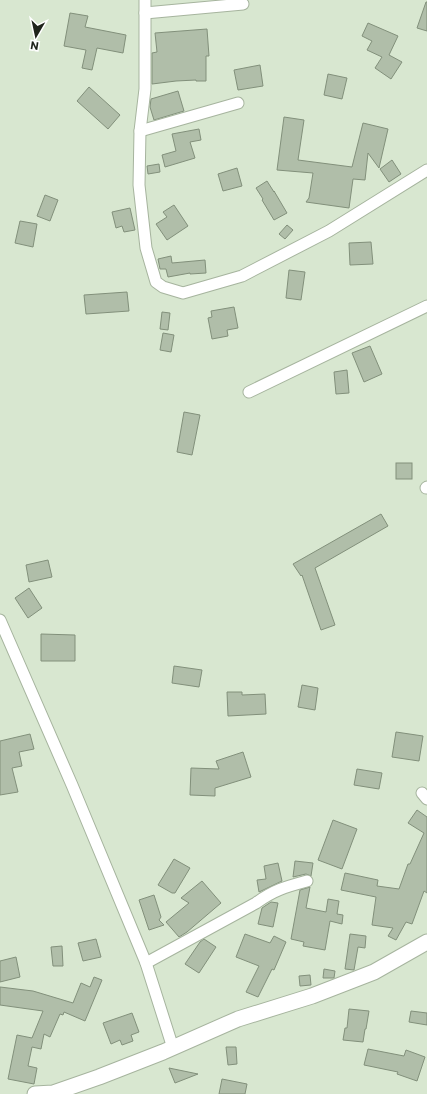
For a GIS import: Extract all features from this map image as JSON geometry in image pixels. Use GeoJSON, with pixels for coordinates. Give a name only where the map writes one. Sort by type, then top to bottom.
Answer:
{"type":"FeatureCollection","features":[{"type":"Feature","properties":{"kind":"street"},"geometry":{"type":"LineString","coordinates":[[145,0],[144,89],[140,131],[139,185],[146,248],[156,282],[163,287],[183,293],[242,276],[329,231],[427,170]]}},
{"type":"Feature","properties":{"kind":"street"},"geometry":{"type":"LineString","coordinates":[[145,13],[243,4]]}},
{"type":"Feature","properties":{"kind":"street"},"geometry":{"type":"LineString","coordinates":[[140,131],[238,103]]}},
{"type":"Feature","properties":{"kind":"street"},"geometry":{"type":"LineString","coordinates":[[249,392],[427,306]]}},
{"type":"Feature","properties":{"kind":"street"},"geometry":{"type":"LineString","coordinates":[[0,620],[72,785],[146,963],[173,1048]]}},
{"type":"Feature","properties":{"kind":"street"},"geometry":{"type":"LineString","coordinates":[[146,963],[256,903],[269,893],[283,887],[307,881]]}},
{"type":"Feature","properties":{"kind":"street"},"geometry":{"type":"LineString","coordinates":[[35,1094],[53,1093],[99,1077],[173,1048],[238,1019],[312,996],[374,972],[427,942]]}},
{"type":"Feature","properties":{"kind":"building"},"geometry":{"type":"Polygon","coordinates":[[[427,2],[427,31],[417,28],[427,2]]]}},
{"type":"Feature","properties":{"kind":"building"},"geometry":{"type":"Polygon","coordinates":[[[70,13],[88,16],[85,27],[126,35],[123,53],[97,48],[92,70],[82,68],[86,50],[64,46],[70,13]]]}},
{"type":"Feature","properties":{"kind":"building"},"geometry":{"type":"Polygon","coordinates":[[[368,23],[398,36],[389,55],[402,62],[391,79],[375,68],[382,57],[367,50],[372,41],[362,36],[368,23]]]}},
{"type":"Feature","properties":{"kind":"building"},"geometry":{"type":"Polygon","coordinates":[[[207,29],[209,56],[206,56],[206,81],[176,81],[152,84],[152,53],[157,52],[155,33],[207,29]]]}},
{"type":"Feature","properties":{"kind":"building"},"geometry":{"type":"Polygon","coordinates":[[[260,65],[263,86],[238,90],[234,70],[260,65]]]}},
{"type":"Feature","properties":{"kind":"building"},"geometry":{"type":"Polygon","coordinates":[[[328,74],[347,78],[342,99],[324,95],[328,74]]]}},
{"type":"Feature","properties":{"kind":"building"},"geometry":{"type":"Polygon","coordinates":[[[89,87],[120,115],[108,129],[77,101],[89,87]]]}},
{"type":"Feature","properties":{"kind":"building"},"geometry":{"type":"Polygon","coordinates":[[[178,91],[184,111],[154,120],[150,107],[151,99],[178,91]]]}},
{"type":"Feature","properties":{"kind":"building"},"geometry":{"type":"Polygon","coordinates":[[[284,117],[304,120],[298,160],[352,167],[363,123],[388,129],[379,168],[368,153],[365,180],[353,179],[349,208],[306,202],[309,198],[313,173],[277,170],[284,117]]]}},
{"type":"Feature","properties":{"kind":"building"},"geometry":{"type":"Polygon","coordinates":[[[199,129],[201,140],[190,142],[195,158],[165,167],[162,155],[176,151],[172,134],[199,129]]]}},
{"type":"Feature","properties":{"kind":"building"},"geometry":{"type":"Polygon","coordinates":[[[392,160],[401,174],[389,182],[380,169],[392,160]]]}},
{"type":"Feature","properties":{"kind":"building"},"geometry":{"type":"Polygon","coordinates":[[[159,164],[160,172],[148,174],[147,166],[159,164]]]}},
{"type":"Feature","properties":{"kind":"building"},"geometry":{"type":"Polygon","coordinates":[[[237,168],[242,186],[223,191],[218,174],[237,168]]]}},
{"type":"Feature","properties":{"kind":"building"},"geometry":{"type":"Polygon","coordinates":[[[267,181],[287,213],[274,220],[256,188],[267,181]]]}},
{"type":"Feature","properties":{"kind":"building"},"geometry":{"type":"Polygon","coordinates":[[[45,195],[58,200],[50,221],[37,216],[45,195]]]}},
{"type":"Feature","properties":{"kind":"building"},"geometry":{"type":"Polygon","coordinates":[[[174,205],[188,226],[167,240],[156,224],[167,217],[163,212],[174,205]]]}},
{"type":"Feature","properties":{"kind":"building"},"geometry":{"type":"Polygon","coordinates":[[[130,208],[135,230],[124,232],[122,226],[116,228],[112,212],[130,208]]]}},
{"type":"Feature","properties":{"kind":"building"},"geometry":{"type":"Polygon","coordinates":[[[20,221],[37,224],[33,247],[15,243],[20,221]]]}},
{"type":"Feature","properties":{"kind":"building"},"geometry":{"type":"Polygon","coordinates":[[[287,225],[293,230],[285,239],[279,234],[287,225]]]}},
{"type":"Feature","properties":{"kind":"building"},"geometry":{"type":"Polygon","coordinates":[[[371,242],[373,264],[350,265],[349,243],[371,242]]]}},
{"type":"Feature","properties":{"kind":"building"},"geometry":{"type":"Polygon","coordinates":[[[171,256],[172,263],[205,260],[206,273],[190,273],[168,277],[166,269],[160,269],[158,259],[171,256]]]}},
{"type":"Feature","properties":{"kind":"building"},"geometry":{"type":"Polygon","coordinates":[[[289,270],[305,272],[301,300],[286,298],[289,270]]]}},
{"type":"Feature","properties":{"kind":"building"},"geometry":{"type":"Polygon","coordinates":[[[127,292],[129,311],[86,314],[84,295],[127,292]]]}},
{"type":"Feature","properties":{"kind":"building"},"geometry":{"type":"Polygon","coordinates":[[[234,307],[238,328],[227,330],[228,336],[212,339],[208,318],[212,317],[211,311],[234,307]]]}},
{"type":"Feature","properties":{"kind":"building"},"geometry":{"type":"Polygon","coordinates":[[[162,312],[170,313],[168,330],[160,329],[162,312]]]}},
{"type":"Feature","properties":{"kind":"building"},"geometry":{"type":"Polygon","coordinates":[[[163,333],[174,335],[171,352],[160,350],[163,333]]]}},
{"type":"Feature","properties":{"kind":"building"},"geometry":{"type":"Polygon","coordinates":[[[370,346],[382,374],[364,382],[352,353],[370,346]]]}},
{"type":"Feature","properties":{"kind":"building"},"geometry":{"type":"Polygon","coordinates":[[[347,370],[349,393],[336,394],[334,372],[347,370]]]}},
{"type":"Feature","properties":{"kind":"building"},"geometry":{"type":"Polygon","coordinates":[[[184,412],[200,415],[192,455],[177,452],[184,412]]]}},
{"type":"Feature","properties":{"kind":"building"},"geometry":{"type":"Polygon","coordinates":[[[396,463],[412,463],[412,479],[396,479],[396,463]]]}},
{"type":"Feature","properties":{"kind":"building"},"geometry":{"type":"Polygon","coordinates":[[[381,514],[388,526],[315,568],[335,625],[321,630],[302,575],[301,576],[293,564],[381,514]]]}},
{"type":"Feature","properties":{"kind":"building"},"geometry":{"type":"Polygon","coordinates":[[[48,560],[52,577],[29,582],[26,565],[48,560]]]}},
{"type":"Feature","properties":{"kind":"building"},"geometry":{"type":"Polygon","coordinates":[[[29,588],[42,608],[28,618],[15,598],[29,588]]]}},
{"type":"Feature","properties":{"kind":"building"},"geometry":{"type":"Polygon","coordinates":[[[41,634],[75,635],[75,661],[41,661],[41,634]]]}},
{"type":"Feature","properties":{"kind":"building"},"geometry":{"type":"Polygon","coordinates":[[[174,666],[202,670],[199,687],[172,683],[174,666]]]}},
{"type":"Feature","properties":{"kind":"building"},"geometry":{"type":"Polygon","coordinates":[[[302,685],[318,688],[315,710],[298,707],[302,685]]]}},
{"type":"Feature","properties":{"kind":"building"},"geometry":{"type":"Polygon","coordinates":[[[227,692],[242,692],[242,695],[265,694],[266,714],[228,716],[227,692]]]}},
{"type":"Feature","properties":{"kind":"building"},"geometry":{"type":"Polygon","coordinates":[[[396,732],[423,736],[419,761],[392,757],[396,732]]]}},
{"type":"Feature","properties":{"kind":"building"},"geometry":{"type":"Polygon","coordinates":[[[30,734],[34,749],[19,752],[22,766],[12,768],[18,792],[0,795],[0,741],[30,734]]]}},
{"type":"Feature","properties":{"kind":"building"},"geometry":{"type":"Polygon","coordinates":[[[243,752],[251,777],[215,788],[215,796],[190,795],[191,768],[219,769],[216,761],[243,752]]]}},
{"type":"Feature","properties":{"kind":"building"},"geometry":{"type":"Polygon","coordinates":[[[357,769],[382,773],[379,789],[354,785],[357,769]]]}},
{"type":"Feature","properties":{"kind":"building"},"geometry":{"type":"Polygon","coordinates":[[[417,810],[427,817],[427,893],[424,891],[412,924],[406,922],[396,940],[388,936],[393,928],[372,925],[376,897],[341,890],[345,873],[378,880],[377,886],[399,889],[408,864],[410,864],[424,833],[408,823],[417,810]]]}},
{"type":"Feature","properties":{"kind":"building"},"geometry":{"type":"Polygon","coordinates":[[[333,820],[357,829],[342,869],[318,860],[333,820]]]}},
{"type":"Feature","properties":{"kind":"building"},"geometry":{"type":"Polygon","coordinates":[[[174,859],[190,868],[175,893],[172,893],[158,885],[174,859]]]}},
{"type":"Feature","properties":{"kind":"building"},"geometry":{"type":"Polygon","coordinates":[[[295,861],[313,863],[311,876],[306,874],[293,877],[295,861]]]}},
{"type":"Feature","properties":{"kind":"building"},"geometry":{"type":"Polygon","coordinates":[[[278,863],[282,881],[259,892],[257,880],[266,879],[264,866],[278,863]]]}},
{"type":"Feature","properties":{"kind":"building"},"geometry":{"type":"Polygon","coordinates":[[[202,881],[221,903],[179,937],[166,922],[189,903],[181,898],[202,881]]]}},
{"type":"Feature","properties":{"kind":"building"},"geometry":{"type":"Polygon","coordinates":[[[310,887],[306,908],[326,912],[328,899],[339,901],[337,914],[343,915],[342,924],[330,921],[325,950],[303,946],[304,942],[291,939],[300,890],[310,887]]]}},
{"type":"Feature","properties":{"kind":"building"},"geometry":{"type":"Polygon","coordinates":[[[154,895],[161,917],[159,920],[164,925],[149,930],[139,900],[154,895]]]}},
{"type":"Feature","properties":{"kind":"building"},"geometry":{"type":"Polygon","coordinates":[[[271,902],[278,903],[273,927],[258,924],[262,908],[271,902]]]}},
{"type":"Feature","properties":{"kind":"building"},"geometry":{"type":"Polygon","coordinates":[[[245,934],[270,943],[274,936],[286,942],[274,970],[272,969],[258,997],[246,992],[259,966],[236,957],[245,934]]]}},
{"type":"Feature","properties":{"kind":"building"},"geometry":{"type":"Polygon","coordinates":[[[350,934],[366,936],[365,948],[358,947],[354,970],[345,969],[350,934]]]}},
{"type":"Feature","properties":{"kind":"building"},"geometry":{"type":"Polygon","coordinates":[[[96,939],[101,957],[83,961],[78,943],[96,939]]]}},
{"type":"Feature","properties":{"kind":"building"},"geometry":{"type":"Polygon","coordinates":[[[204,939],[216,947],[199,973],[185,964],[200,942],[204,939]]]}},
{"type":"Feature","properties":{"kind":"building"},"geometry":{"type":"Polygon","coordinates":[[[62,946],[63,966],[53,966],[51,947],[62,946]]]}},
{"type":"Feature","properties":{"kind":"building"},"geometry":{"type":"Polygon","coordinates":[[[16,957],[20,977],[0,982],[0,961],[16,957]]]}},
{"type":"Feature","properties":{"kind":"building"},"geometry":{"type":"Polygon","coordinates":[[[324,969],[335,971],[334,978],[323,978],[324,969]]]}},
{"type":"Feature","properties":{"kind":"building"},"geometry":{"type":"Polygon","coordinates":[[[310,975],[311,985],[300,986],[299,976],[310,975]]]}},
{"type":"Feature","properties":{"kind":"building"},"geometry":{"type":"Polygon","coordinates":[[[94,977],[102,980],[85,1021],[64,1012],[63,1015],[60,1014],[50,1037],[44,1034],[41,1049],[32,1047],[28,1066],[37,1068],[34,1084],[8,1079],[17,1035],[32,1038],[43,1011],[0,1005],[0,987],[33,991],[73,1003],[81,983],[90,987],[94,977]]]}},
{"type":"Feature","properties":{"kind":"building"},"geometry":{"type":"Polygon","coordinates":[[[349,1009],[369,1011],[363,1042],[343,1040],[345,1028],[347,1028],[349,1009]]]}},
{"type":"Feature","properties":{"kind":"building"},"geometry":{"type":"Polygon","coordinates":[[[411,1011],[427,1013],[427,1025],[409,1022],[411,1011]]]}},
{"type":"Feature","properties":{"kind":"building"},"geometry":{"type":"Polygon","coordinates":[[[132,1013],[139,1032],[131,1035],[133,1041],[122,1045],[120,1040],[111,1044],[103,1023],[132,1013]]]}},
{"type":"Feature","properties":{"kind":"building"},"geometry":{"type":"Polygon","coordinates":[[[226,1047],[236,1047],[237,1064],[228,1065],[226,1047]]]}},
{"type":"Feature","properties":{"kind":"building"},"geometry":{"type":"Polygon","coordinates":[[[368,1049],[404,1056],[406,1050],[425,1057],[417,1081],[397,1074],[398,1072],[364,1065],[368,1049]]]}},
{"type":"Feature","properties":{"kind":"building"},"geometry":{"type":"Polygon","coordinates":[[[169,1068],[198,1074],[175,1083],[169,1068]]]}},
{"type":"Feature","properties":{"kind":"building"},"geometry":{"type":"Polygon","coordinates":[[[222,1079],[247,1084],[245,1094],[219,1094],[222,1079]]]}}]}
